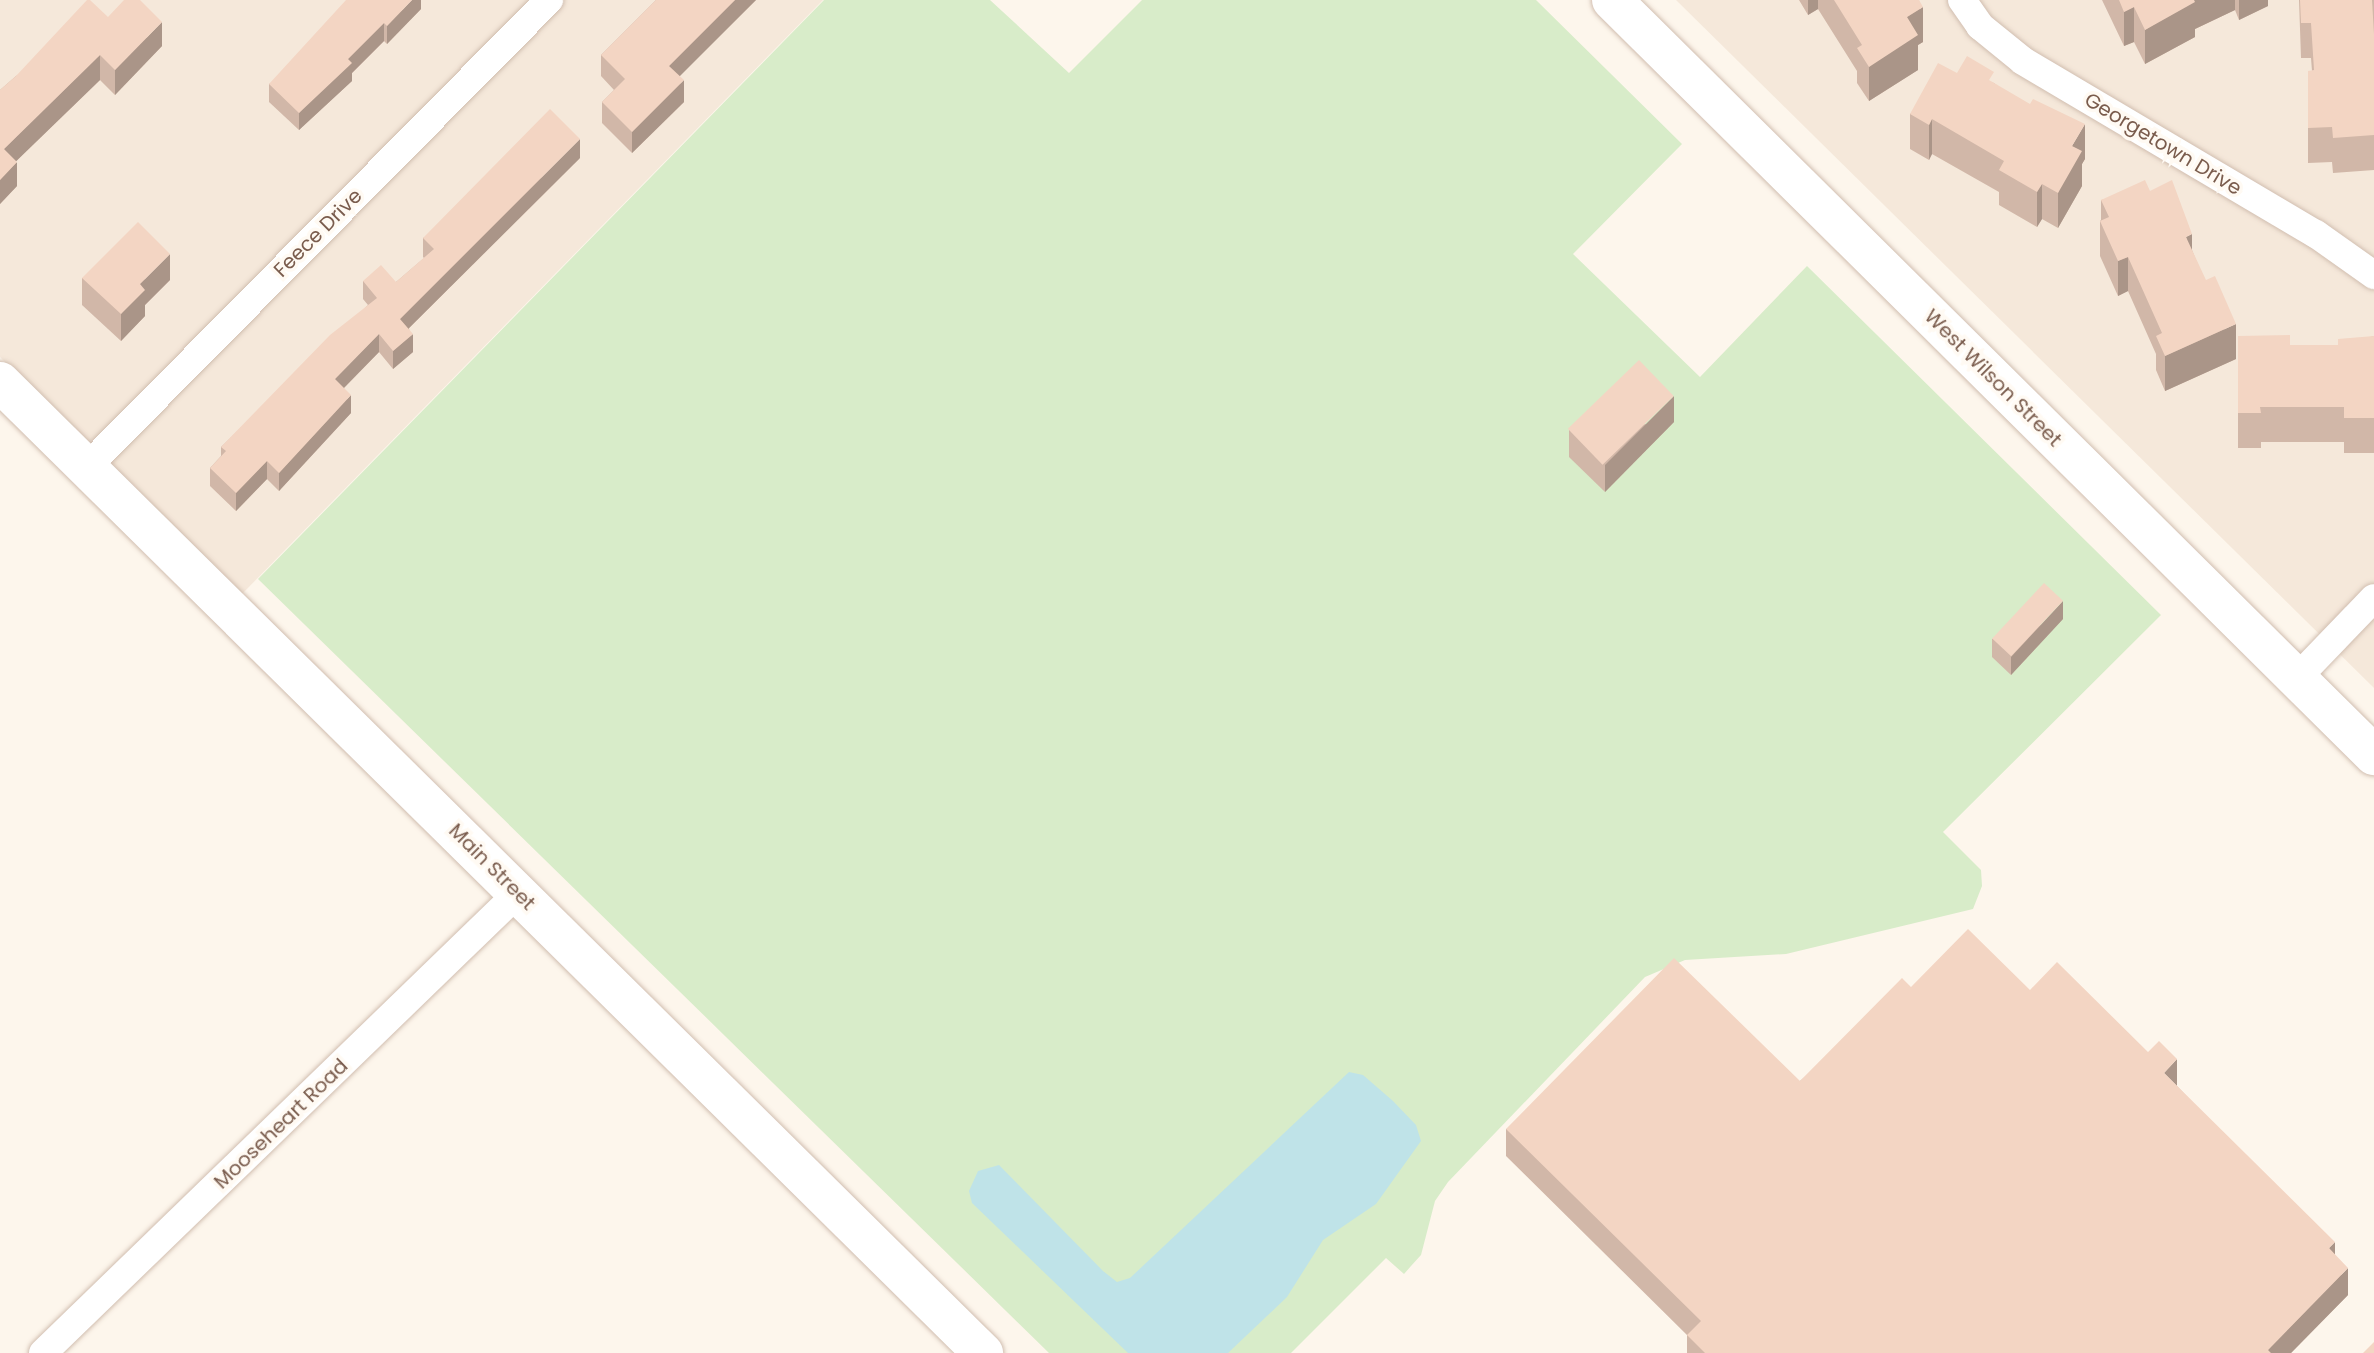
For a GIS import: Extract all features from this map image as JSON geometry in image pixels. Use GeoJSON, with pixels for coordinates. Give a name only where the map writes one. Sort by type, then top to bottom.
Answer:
{"type":"FeatureCollection","features":[{"type":"Feature","properties":{"kind":"main road","name":"West Wilson Street"},"geometry":{"type":"LineString","coordinates":[[1612,0],[2374,755]]}},
{"type":"Feature","properties":{"kind":"main road","name":"Main Street"},"geometry":{"type":"LineString","coordinates":[[0,382],[983,1353]]}},
{"type":"Feature","properties":{"kind":"street","name":"Feece Drive"},"geometry":{"type":"LineString","coordinates":[[87,467],[549,0]]}},
{"type":"Feature","properties":{"kind":"street","name":"Georgetown Drive"},"geometry":{"type":"LineString","coordinates":[[1962,0],[1980,26],[2023,61],[2316,234],[2374,275]]}},
{"type":"Feature","properties":{"kind":"street"},"geometry":{"type":"LineString","coordinates":[[2296,679],[2374,598]]}},
{"type":"Feature","properties":{"kind":"street","name":"Mooseheart Road"},"geometry":{"type":"LineString","coordinates":[[43,1353],[518,893]]}},
{"type":"Feature","properties":{"kind":"shaded area"},"geometry":{"type":"Polygon","coordinates":[[[0,0],[823,0],[240,596],[0,357],[0,0]]]}},
{"type":"Feature","properties":{"kind":"shaded area"},"geometry":{"type":"Polygon","coordinates":[[[1676,0],[2374,0],[2374,688],[1676,0]]]}},
{"type":"Feature","properties":{"kind":"green space"},"geometry":{"type":"Polygon","coordinates":[[[824,0],[990,0],[1069,73],[1142,0],[1536,0],[1682,144],[1573,254],[1700,377],[1807,266],[2161,615],[1943,832],[1981,870],[1982,886],[1973,909],[1786,954],[1685,960],[1645,977],[1448,1182],[1435,1201],[1421,1255],[1404,1274],[1386,1258],[1291,1353],[1049,1353],[258,579],[824,0]]]}},
{"type":"Feature","properties":{"kind":"water"},"geometry":{"type":"Polygon","coordinates":[[[1349,1072],[1363,1075],[1393,1101],[1416,1125],[1421,1141],[1376,1204],[1323,1240],[1287,1297],[1228,1353],[1128,1353],[972,1203],[969,1191],[978,1171],[999,1165],[1103,1271],[1117,1282],[1130,1278],[1349,1072]]]}},
{"type":"Feature","properties":{"kind":"building"},"geometry":{"type":"Polygon","coordinates":[[[87,0],[108,17],[124,0],[140,0],[162,22],[115,70],[100,55],[4,149],[17,162],[0,180],[0,90],[87,0]]]}},
{"type":"Feature","properties":{"kind":"building"},"geometry":{"type":"Polygon","coordinates":[[[346,0],[412,0],[348,59],[352,63],[299,113],[269,84],[346,0]]]}},
{"type":"Feature","properties":{"kind":"building"},"geometry":{"type":"Polygon","coordinates":[[[656,0],[735,0],[669,66],[684,80],[632,132],[602,102],[625,79],[601,55],[656,0]]]}},
{"type":"Feature","properties":{"kind":"building"},"geometry":{"type":"Polygon","coordinates":[[[1834,0],[1919,0],[1923,7],[1907,17],[1918,35],[1869,67],[1857,48],[1862,45],[1834,0]]]}},
{"type":"Feature","properties":{"kind":"building"},"geometry":{"type":"Polygon","coordinates":[[[2119,0],[2195,2],[2145,30],[2134,7],[2124,12],[2119,0]]]}},
{"type":"Feature","properties":{"kind":"building"},"geometry":{"type":"Polygon","coordinates":[[[2300,0],[2372,0],[2374,135],[2333,138],[2332,127],[2308,128],[2308,71],[2314,70],[2311,23],[2301,23],[2300,0]]]}},
{"type":"Feature","properties":{"kind":"building"},"geometry":{"type":"Polygon","coordinates":[[[1967,56],[1994,72],[1989,80],[2030,104],[2033,99],[2085,124],[2072,146],[2082,151],[2058,193],[2042,184],[2037,192],[1999,170],[2004,161],[1932,119],[1929,125],[1910,114],[1938,63],[1957,73],[1967,56]]]}},
{"type":"Feature","properties":{"kind":"building"},"geometry":{"type":"Polygon","coordinates":[[[550,109],[580,139],[400,319],[413,334],[393,351],[379,334],[335,379],[351,395],[279,473],[267,461],[236,493],[210,468],[226,451],[221,447],[330,335],[377,298],[363,281],[381,265],[396,282],[434,249],[423,238],[550,109]]]}},
{"type":"Feature","properties":{"kind":"building"},"geometry":{"type":"Polygon","coordinates":[[[2145,180],[2150,191],[2172,180],[2192,234],[2186,237],[2206,280],[2215,276],[2236,324],[2165,356],[2156,336],[2162,333],[2128,257],[2118,261],[2100,221],[2109,217],[2101,200],[2145,180]]]}},
{"type":"Feature","properties":{"kind":"building"},"geometry":{"type":"Polygon","coordinates":[[[138,222],[170,254],[140,284],[145,290],[121,314],[82,278],[138,222]]]}},
{"type":"Feature","properties":{"kind":"building"},"geometry":{"type":"Polygon","coordinates":[[[2290,335],[2290,345],[2338,345],[2338,339],[2374,336],[2374,418],[2344,418],[2344,407],[2260,407],[2261,413],[2238,413],[2238,336],[2290,335]]]}},
{"type":"Feature","properties":{"kind":"building"},"geometry":{"type":"Polygon","coordinates":[[[1639,360],[1674,396],[1603,465],[1568,429],[1639,360]]]}},
{"type":"Feature","properties":{"kind":"building"},"geometry":{"type":"Polygon","coordinates":[[[2044,583],[2063,601],[2011,656],[1992,639],[2044,583]]]}},
{"type":"Feature","properties":{"kind":"building"},"geometry":{"type":"Polygon","coordinates":[[[1968,929],[2030,990],[2057,962],[2148,1052],[2159,1041],[2177,1059],[2164,1073],[2335,1242],[2329,1248],[2348,1268],[2268,1350],[2271,1353],[1705,1353],[1687,1335],[1701,1321],[1506,1129],[1674,958],[1800,1081],[1902,978],[1911,987],[1968,929]]]}},
{"type":"Feature","properties":{"kind":"building"},"geometry":{"type":"Polygon","coordinates":[[[2374,1342],[2374,1353],[2363,1353],[2374,1342]]]}}]}
